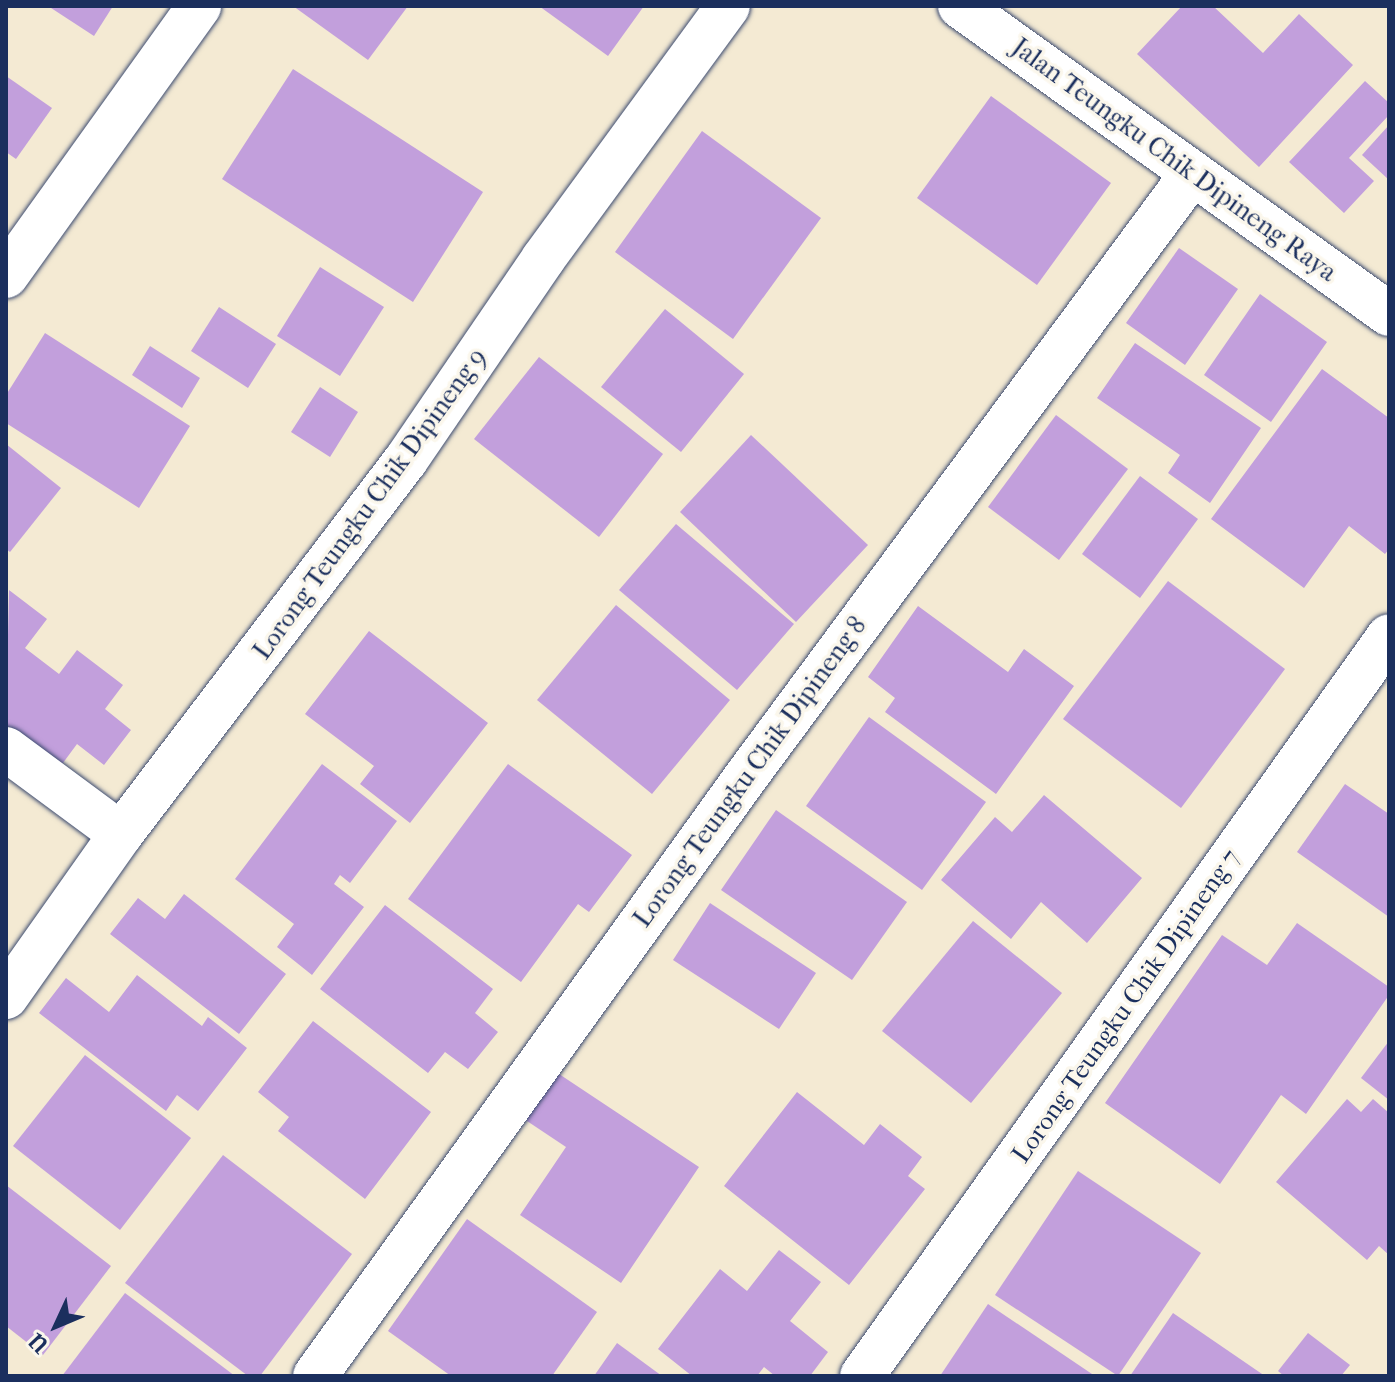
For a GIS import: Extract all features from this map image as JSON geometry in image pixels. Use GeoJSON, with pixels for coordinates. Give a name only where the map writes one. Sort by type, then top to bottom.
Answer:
{"type":"FeatureCollection","features":[{"type":"Feature","properties":{"kind":"street"},"geometry":{"type":"LineString","coordinates":[[6,276],[199,6]]}},
{"type":"Feature","properties":{"kind":"street","name":"Lorong Teungku Chik Dipineng 9"},"geometry":{"type":"LineString","coordinates":[[6,997],[121,834],[406,460],[728,6]]}},
{"type":"Feature","properties":{"kind":"street","name":"Jalan Teungku Chik Dipineng Raya"},"geometry":{"type":"LineString","coordinates":[[983,12],[1192,174],[1389,314]]}},
{"type":"Feature","properties":{"kind":"street","name":"Lorong Teungku Chik Dipineng 8"},"geometry":{"type":"LineString","coordinates":[[327,1371],[717,816],[1192,174]]}},
{"type":"Feature","properties":{"kind":"street","name":"Lorong Teungku Chik Dipineng 7"},"geometry":{"type":"LineString","coordinates":[[862,1376],[1389,636]]}},
{"type":"Feature","properties":{"kind":"street"},"geometry":{"type":"LineString","coordinates":[[6,749],[121,834]]}},
{"type":"Feature","properties":{"kind":"building"},"geometry":{"type":"Polygon","coordinates":[[[48,6],[113,6],[94,36],[48,6]]]}},
{"type":"Feature","properties":{"kind":"building"},"geometry":{"type":"Polygon","coordinates":[[[293,6],[408,6],[368,60],[293,6]]]}},
{"type":"Feature","properties":{"kind":"building"},"geometry":{"type":"Polygon","coordinates":[[[539,6],[644,6],[608,56],[539,6]]]}},
{"type":"Feature","properties":{"kind":"building"},"geometry":{"type":"Polygon","coordinates":[[[1182,6],[1213,6],[1263,53],[1299,14],[1353,65],[1259,167],[1137,54],[1182,6]]]}},
{"type":"Feature","properties":{"kind":"building"},"geometry":{"type":"Polygon","coordinates":[[[293,69],[483,192],[413,302],[222,179],[293,69]]]}},
{"type":"Feature","properties":{"kind":"building"},"geometry":{"type":"Polygon","coordinates":[[[6,76],[52,108],[16,159],[6,152],[6,76]]]}},
{"type":"Feature","properties":{"kind":"building"},"geometry":{"type":"Polygon","coordinates":[[[1365,81],[1389,103],[1389,115],[1349,158],[1374,181],[1344,213],[1289,162],[1365,81]]]}},
{"type":"Feature","properties":{"kind":"building"},"geometry":{"type":"Polygon","coordinates":[[[991,96],[1111,183],[1037,285],[917,198],[991,96]]]}},
{"type":"Feature","properties":{"kind":"building"},"geometry":{"type":"Polygon","coordinates":[[[1389,125],[1389,180],[1362,155],[1389,125]]]}},
{"type":"Feature","properties":{"kind":"building"},"geometry":{"type":"Polygon","coordinates":[[[702,131],[821,218],[733,339],[615,252],[702,131]]]}},
{"type":"Feature","properties":{"kind":"building"},"geometry":{"type":"Polygon","coordinates":[[[1179,248],[1238,289],[1185,365],[1126,323],[1179,248]]]}},
{"type":"Feature","properties":{"kind":"building"},"geometry":{"type":"Polygon","coordinates":[[[320,267],[384,307],[340,376],[277,336],[320,267]]]}},
{"type":"Feature","properties":{"kind":"building"},"geometry":{"type":"Polygon","coordinates":[[[1260,294],[1327,342],[1271,422],[1204,375],[1260,294]]]}},
{"type":"Feature","properties":{"kind":"building"},"geometry":{"type":"Polygon","coordinates":[[[219,307],[276,344],[248,388],[191,351],[219,307]]]}},
{"type":"Feature","properties":{"kind":"building"},"geometry":{"type":"Polygon","coordinates":[[[665,309],[744,374],[681,452],[601,387],[665,309]]]}},
{"type":"Feature","properties":{"kind":"building"},"geometry":{"type":"Polygon","coordinates":[[[45,333],[190,426],[139,508],[6,423],[6,395],[45,333]]]}},
{"type":"Feature","properties":{"kind":"building"},"geometry":{"type":"Polygon","coordinates":[[[1135,343],[1261,428],[1210,503],[1168,473],[1180,455],[1097,398],[1135,343]]]}},
{"type":"Feature","properties":{"kind":"building"},"geometry":{"type":"Polygon","coordinates":[[[150,346],[200,378],[182,408],[132,375],[150,346]]]}},
{"type":"Feature","properties":{"kind":"building"},"geometry":{"type":"Polygon","coordinates":[[[539,357],[663,454],[599,537],[474,439],[539,357]]]}},
{"type":"Feature","properties":{"kind":"building"},"geometry":{"type":"Polygon","coordinates":[[[1322,369],[1389,418],[1389,549],[1385,554],[1349,526],[1304,588],[1211,519],[1322,369]]]}},
{"type":"Feature","properties":{"kind":"building"},"geometry":{"type":"Polygon","coordinates":[[[320,387],[358,412],[330,457],[291,432],[320,387]]]}},
{"type":"Feature","properties":{"kind":"building"},"geometry":{"type":"Polygon","coordinates":[[[1056,415],[1128,469],[1059,560],[988,507],[1056,415]]]}},
{"type":"Feature","properties":{"kind":"building"},"geometry":{"type":"Polygon","coordinates":[[[751,435],[868,545],[796,622],[680,512],[751,435]]]}},
{"type":"Feature","properties":{"kind":"building"},"geometry":{"type":"Polygon","coordinates":[[[6,444],[61,488],[10,552],[6,549],[6,444]]]}},
{"type":"Feature","properties":{"kind":"building"},"geometry":{"type":"Polygon","coordinates":[[[1140,476],[1198,519],[1140,598],[1082,554],[1140,476]]]}},
{"type":"Feature","properties":{"kind":"building"},"geometry":{"type":"Polygon","coordinates":[[[676,524],[794,624],[737,690],[619,590],[676,524]]]}},
{"type":"Feature","properties":{"kind":"building"},"geometry":{"type":"Polygon","coordinates":[[[1168,581],[1285,669],[1181,808],[1063,719],[1168,581]]]}},
{"type":"Feature","properties":{"kind":"building"},"geometry":{"type":"Polygon","coordinates":[[[9,590],[47,619],[25,648],[59,674],[77,650],[123,685],[105,709],[131,730],[104,765],[77,744],[60,767],[6,725],[9,590]]]}},
{"type":"Feature","properties":{"kind":"building"},"geometry":{"type":"Polygon","coordinates":[[[616,605],[730,700],[652,794],[537,700],[616,605]]]}},
{"type":"Feature","properties":{"kind":"building"},"geometry":{"type":"Polygon","coordinates":[[[918,606],[1008,672],[1024,649],[1074,686],[996,794],[885,712],[895,698],[868,677],[918,606]]]}},
{"type":"Feature","properties":{"kind":"building"},"geometry":{"type":"Polygon","coordinates":[[[369,631],[488,723],[410,823],[360,784],[374,766],[305,714],[369,631]]]}},
{"type":"Feature","properties":{"kind":"building"},"geometry":{"type":"Polygon","coordinates":[[[869,717],[986,802],[922,890],[806,806],[869,717]]]}},
{"type":"Feature","properties":{"kind":"building"},"geometry":{"type":"Polygon","coordinates":[[[322,764],[397,821],[350,883],[340,875],[334,884],[364,907],[312,975],[277,947],[294,924],[235,879],[322,764]]]}},
{"type":"Feature","properties":{"kind":"building"},"geometry":{"type":"Polygon","coordinates":[[[508,764],[632,855],[589,912],[578,904],[521,982],[408,899],[508,764]]]}},
{"type":"Feature","properties":{"kind":"building"},"geometry":{"type":"Polygon","coordinates":[[[1345,784],[1389,814],[1389,917],[1297,852],[1345,784]]]}},
{"type":"Feature","properties":{"kind":"building"},"geometry":{"type":"Polygon","coordinates":[[[1044,795],[1142,878],[1087,943],[1041,902],[1011,939],[941,880],[995,817],[1012,832],[1044,795]]]}},
{"type":"Feature","properties":{"kind":"building"},"geometry":{"type":"Polygon","coordinates":[[[776,810],[907,902],[852,980],[721,890],[776,810]]]}},
{"type":"Feature","properties":{"kind":"building"},"geometry":{"type":"Polygon","coordinates":[[[184,894],[286,974],[239,1034],[110,934],[138,898],[165,919],[184,894]]]}},
{"type":"Feature","properties":{"kind":"building"},"geometry":{"type":"Polygon","coordinates":[[[710,903],[816,973],[779,1029],[673,960],[710,903]]]}},
{"type":"Feature","properties":{"kind":"building"},"geometry":{"type":"Polygon","coordinates":[[[385,905],[493,989],[475,1013],[498,1032],[468,1069],[445,1052],[428,1073],[320,989],[385,905]]]}},
{"type":"Feature","properties":{"kind":"building"},"geometry":{"type":"Polygon","coordinates":[[[973,921],[1062,993],[971,1103],[882,1031],[973,921]]]}},
{"type":"Feature","properties":{"kind":"building"},"geometry":{"type":"Polygon","coordinates":[[[1297,923],[1389,987],[1389,995],[1306,1114],[1281,1095],[1220,1184],[1105,1103],[1222,935],[1267,965],[1297,923]]]}},
{"type":"Feature","properties":{"kind":"building"},"geometry":{"type":"Polygon","coordinates":[[[137,975],[202,1026],[208,1017],[247,1048],[198,1111],[177,1095],[166,1111],[39,1013],[66,978],[109,1012],[137,975]]]}},
{"type":"Feature","properties":{"kind":"building"},"geometry":{"type":"Polygon","coordinates":[[[313,1021],[431,1112],[365,1199],[278,1131],[289,1117],[258,1092],[313,1021]]]}},
{"type":"Feature","properties":{"kind":"building"},"geometry":{"type":"Polygon","coordinates":[[[1389,1041],[1389,1100],[1361,1078],[1389,1041]]]}},
{"type":"Feature","properties":{"kind":"building"},"geometry":{"type":"Polygon","coordinates":[[[85,1055],[191,1138],[120,1230],[13,1146],[85,1055]]]}},
{"type":"Feature","properties":{"kind":"building"},"geometry":{"type":"Polygon","coordinates":[[[553,1070],[699,1167],[621,1283],[520,1215],[566,1147],[521,1117],[553,1070]]]}},
{"type":"Feature","properties":{"kind":"building"},"geometry":{"type":"Polygon","coordinates":[[[797,1092],[864,1145],[880,1124],[922,1157],[908,1176],[925,1189],[849,1285],[724,1186],[797,1092]]]}},
{"type":"Feature","properties":{"kind":"building"},"geometry":{"type":"Polygon","coordinates":[[[1347,1099],[1361,1112],[1373,1099],[1389,1113],[1389,1255],[1379,1246],[1367,1260],[1276,1182],[1347,1099]]]}},
{"type":"Feature","properties":{"kind":"building"},"geometry":{"type":"Polygon","coordinates":[[[223,1155],[352,1254],[260,1376],[248,1376],[125,1283],[223,1155]]]}},
{"type":"Feature","properties":{"kind":"building"},"geometry":{"type":"Polygon","coordinates":[[[1078,1171],[1201,1253],[1118,1376],[995,1295],[1078,1171]]]}},
{"type":"Feature","properties":{"kind":"building"},"geometry":{"type":"Polygon","coordinates":[[[6,1185],[111,1266],[43,1355],[6,1326],[6,1185]]]}},
{"type":"Feature","properties":{"kind":"building"},"geometry":{"type":"Polygon","coordinates":[[[467,1219],[597,1312],[552,1376],[451,1376],[388,1331],[467,1219]]]}},
{"type":"Feature","properties":{"kind":"building"},"geometry":{"type":"Polygon","coordinates":[[[779,1250],[821,1282],[790,1321],[828,1352],[810,1376],[775,1376],[764,1367],[757,1376],[692,1376],[658,1349],[720,1269],[747,1291],[779,1250]]]}},
{"type":"Feature","properties":{"kind":"building"},"geometry":{"type":"Polygon","coordinates":[[[125,1293],[235,1376],[62,1376],[125,1293]]]}},
{"type":"Feature","properties":{"kind":"building"},"geometry":{"type":"Polygon","coordinates":[[[988,1304],[1095,1376],[940,1376],[988,1304]]]}},
{"type":"Feature","properties":{"kind":"building"},"geometry":{"type":"Polygon","coordinates":[[[1173,1313],[1265,1376],[1130,1376],[1173,1313]]]}},
{"type":"Feature","properties":{"kind":"building"},"geometry":{"type":"Polygon","coordinates":[[[1308,1333],[1350,1365],[1341,1376],[1284,1376],[1278,1371],[1308,1333]]]}},
{"type":"Feature","properties":{"kind":"building"},"geometry":{"type":"Polygon","coordinates":[[[617,1343],[662,1376],[594,1376],[617,1343]]]}}]}
